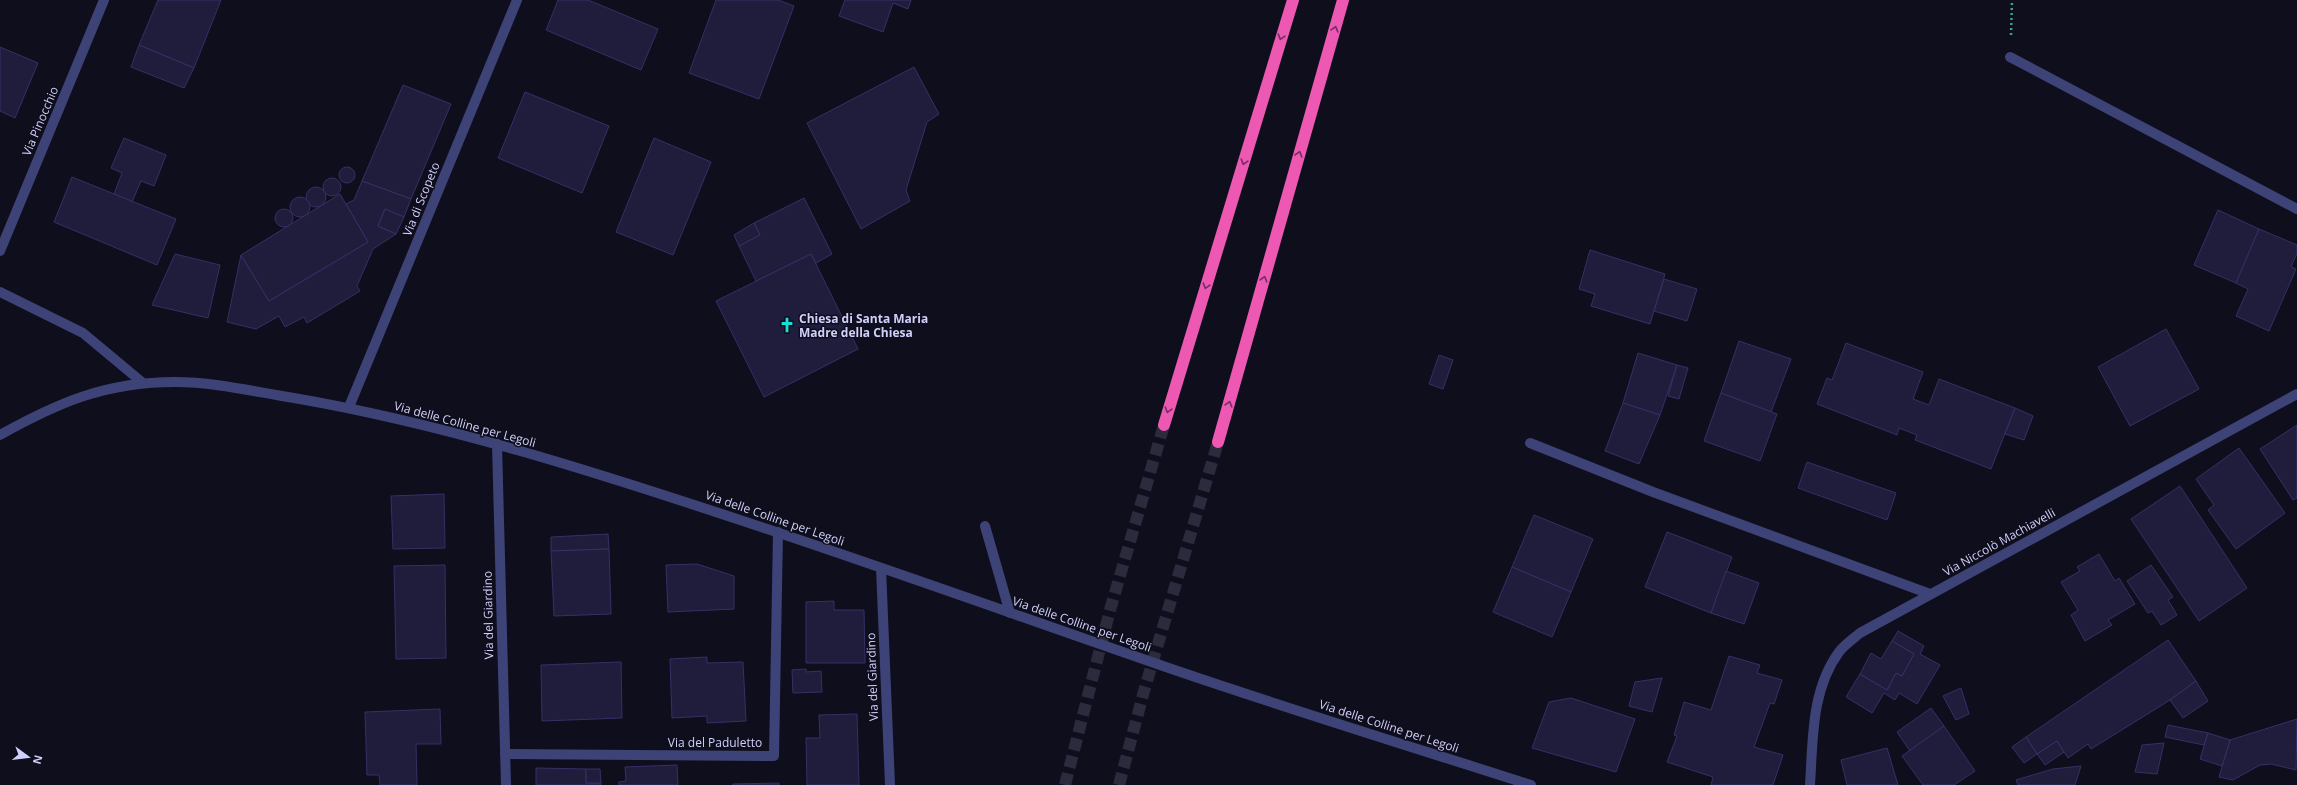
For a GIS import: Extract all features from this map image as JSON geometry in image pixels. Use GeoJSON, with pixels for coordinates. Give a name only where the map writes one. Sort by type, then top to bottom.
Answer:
{"type":"FeatureCollection","features":[{"type":"Feature","properties":{"kind":"highway"},"geometry":{"type":"LineString","coordinates":[[1164,425],[1293,0]]}},
{"type":"Feature","properties":{"kind":"highway"},"geometry":{"type":"LineString","coordinates":[[1218,442],[1343,0]]}},
{"type":"Feature","properties":{"kind":"street","name":"Via Pinocchio"},"geometry":{"type":"LineString","coordinates":[[0,251],[104,0]]}},
{"type":"Feature","properties":{"kind":"street","name":"Via di Scopeto"},"geometry":{"type":"LineString","coordinates":[[349,408],[517,0]]}},
{"type":"Feature","properties":{"kind":"street"},"geometry":{"type":"LineString","coordinates":[[2010,57],[2297,209]]}},
{"type":"Feature","properties":{"kind":"street"},"geometry":{"type":"LineString","coordinates":[[0,292],[83,333],[143,383]]}},
{"type":"Feature","properties":{"kind":"street","name":"Via delle Colline per Legoli"},"geometry":{"type":"LineString","coordinates":[[0,435],[58,405],[97,390],[143,383],[208,384],[349,408],[497,444],[620,480],[778,532],[1175,670],[1531,785]]}},
{"type":"Feature","properties":{"kind":"street","name":"Via Niccolò Machiavelli"},"geometry":{"type":"LineString","coordinates":[[1810,785],[1815,713],[1822,684],[1836,657],[1860,633],[2297,394]]}},
{"type":"Feature","properties":{"kind":"street"},"geometry":{"type":"LineString","coordinates":[[1530,443],[1653,492],[1930,594]]}},
{"type":"Feature","properties":{"kind":"street","name":"Via del Giardino"},"geometry":{"type":"LineString","coordinates":[[497,444],[506,785]]}},
{"type":"Feature","properties":{"kind":"street"},"geometry":{"type":"LineString","coordinates":[[985,526],[1010,613]]}},
{"type":"Feature","properties":{"kind":"street","name":"Via del Paduletto"},"geometry":{"type":"LineString","coordinates":[[505,754],[774,756],[778,532]]}},
{"type":"Feature","properties":{"kind":"street","name":"Via del Giardino"},"geometry":{"type":"LineString","coordinates":[[881,568],[890,785]]}},
{"type":"Feature","properties":{"kind":"path"},"geometry":{"type":"LineString","coordinates":[[2010,57],[2012,0]]}},
{"type":"Feature","properties":{"kind":"building"},"geometry":{"type":"Polygon","coordinates":[[[158,0],[221,0],[194,68],[139,45],[158,0]]]}},
{"type":"Feature","properties":{"kind":"building"},"geometry":{"type":"Polygon","coordinates":[[[558,0],[588,0],[658,29],[641,70],[546,30],[558,0]]]}},
{"type":"Feature","properties":{"kind":"building"},"geometry":{"type":"Polygon","coordinates":[[[716,0],[778,0],[794,6],[759,99],[689,73],[716,0]]]}},
{"type":"Feature","properties":{"kind":"building"},"geometry":{"type":"Polygon","coordinates":[[[845,0],[911,0],[908,9],[893,3],[883,32],[839,16],[845,0]]]}},
{"type":"Feature","properties":{"kind":"building"},"geometry":{"type":"Polygon","coordinates":[[[139,45],[194,68],[184,88],[131,67],[139,45]]]}},
{"type":"Feature","properties":{"kind":"building"},"geometry":{"type":"Polygon","coordinates":[[[0,47],[38,63],[15,118],[0,111],[0,47]]]}},
{"type":"Feature","properties":{"kind":"building"},"geometry":{"type":"Polygon","coordinates":[[[914,67],[939,114],[927,122],[906,190],[910,201],[861,229],[807,123],[914,67]]]}},
{"type":"Feature","properties":{"kind":"building"},"geometry":{"type":"Polygon","coordinates":[[[403,85],[451,104],[411,199],[362,181],[403,85]]]}},
{"type":"Feature","properties":{"kind":"building"},"geometry":{"type":"Polygon","coordinates":[[[525,92],[609,126],[582,193],[498,158],[525,92]]]}},
{"type":"Feature","properties":{"kind":"building"},"geometry":{"type":"Polygon","coordinates":[[[124,138],[166,155],[154,186],[141,181],[132,202],[114,194],[122,173],[111,168],[124,138]]]}},
{"type":"Feature","properties":{"kind":"building"},"geometry":{"type":"Polygon","coordinates":[[[654,138],[711,162],[673,255],[616,232],[654,138]]]}},
{"type":"Feature","properties":{"kind":"building"},"geometry":{"type":"Polygon","coordinates":[[[347,167],[354,172],[355,175],[350,182],[347,183],[340,178],[339,175],[344,168],[347,167]]]}},
{"type":"Feature","properties":{"kind":"building"},"geometry":{"type":"Polygon","coordinates":[[[72,177],[176,219],[157,265],[54,222],[72,177]]]}},
{"type":"Feature","properties":{"kind":"building"},"geometry":{"type":"Polygon","coordinates":[[[328,178],[336,178],[341,183],[339,194],[336,196],[328,196],[323,191],[323,183],[328,178]]]}},
{"type":"Feature","properties":{"kind":"building"},"geometry":{"type":"Polygon","coordinates":[[[362,181],[411,199],[404,217],[385,209],[378,226],[396,234],[373,249],[357,286],[360,291],[307,323],[304,317],[285,327],[279,316],[256,329],[227,322],[241,255],[269,301],[368,242],[346,204],[354,200],[362,181]]]}},
{"type":"Feature","properties":{"kind":"building"},"geometry":{"type":"Polygon","coordinates":[[[316,187],[323,190],[326,197],[323,204],[316,207],[309,204],[306,197],[309,190],[316,187]]]}},
{"type":"Feature","properties":{"kind":"building"},"geometry":{"type":"Polygon","coordinates":[[[340,194],[368,242],[269,301],[241,255],[340,194]]]}},
{"type":"Feature","properties":{"kind":"building"},"geometry":{"type":"Polygon","coordinates":[[[300,197],[307,200],[310,207],[307,214],[300,217],[293,214],[290,207],[293,200],[300,197]]]}},
{"type":"Feature","properties":{"kind":"building"},"geometry":{"type":"Polygon","coordinates":[[[804,198],[832,254],[816,263],[811,254],[756,281],[739,246],[760,235],[754,223],[804,198]]]}},
{"type":"Feature","properties":{"kind":"building"},"geometry":{"type":"Polygon","coordinates":[[[280,209],[288,209],[293,214],[291,225],[288,227],[280,227],[275,222],[275,214],[280,209]]]}},
{"type":"Feature","properties":{"kind":"building"},"geometry":{"type":"Polygon","coordinates":[[[385,209],[404,217],[396,234],[378,226],[385,209]]]}},
{"type":"Feature","properties":{"kind":"building"},"geometry":{"type":"Polygon","coordinates":[[[2218,210],[2259,229],[2236,283],[2194,265],[2218,210]]]}},
{"type":"Feature","properties":{"kind":"building"},"geometry":{"type":"Polygon","coordinates":[[[754,223],[760,235],[739,246],[734,235],[754,223]]]}},
{"type":"Feature","properties":{"kind":"building"},"geometry":{"type":"Polygon","coordinates":[[[2259,229],[2297,245],[2297,253],[2291,267],[2296,269],[2269,331],[2236,316],[2248,289],[2236,283],[2259,229]]]}},
{"type":"Feature","properties":{"kind":"building"},"geometry":{"type":"Polygon","coordinates":[[[1590,250],[1665,274],[1650,324],[1591,306],[1595,294],[1579,289],[1590,250]]]}},
{"type":"Feature","properties":{"kind":"building"},"geometry":{"type":"Polygon","coordinates":[[[175,254],[220,265],[208,318],[152,305],[175,254]]]}},
{"type":"Feature","properties":{"kind":"building","name":"Chiesa di Santa Maria Madre della Chiesa"},"geometry":{"type":"Polygon","coordinates":[[[811,254],[858,349],[764,397],[716,301],[811,254]]]}},
{"type":"Feature","properties":{"kind":"building"},"geometry":{"type":"Polygon","coordinates":[[[1664,279],[1697,289],[1687,321],[1654,311],[1664,279]]]}},
{"type":"Feature","properties":{"kind":"building"},"geometry":{"type":"Polygon","coordinates":[[[2166,329],[2199,389],[2130,426],[2098,367],[2166,329]]]}},
{"type":"Feature","properties":{"kind":"building"},"geometry":{"type":"Polygon","coordinates":[[[1739,341],[1791,359],[1771,412],[1721,393],[1739,341]]]}},
{"type":"Feature","properties":{"kind":"building"},"geometry":{"type":"Polygon","coordinates":[[[1846,343],[1923,372],[1913,399],[1929,405],[1939,379],[2015,408],[1991,469],[1915,440],[1917,435],[1899,428],[1897,435],[1817,404],[1827,378],[1832,380],[1846,343]]]}},
{"type":"Feature","properties":{"kind":"building"},"geometry":{"type":"Polygon","coordinates":[[[1638,353],[1677,365],[1660,415],[1623,403],[1638,353]]]}},
{"type":"Feature","properties":{"kind":"building"},"geometry":{"type":"Polygon","coordinates":[[[1439,355],[1453,360],[1443,389],[1429,384],[1439,355]]]}},
{"type":"Feature","properties":{"kind":"building"},"geometry":{"type":"Polygon","coordinates":[[[1677,365],[1688,368],[1679,399],[1668,396],[1677,365]]]}},
{"type":"Feature","properties":{"kind":"building"},"geometry":{"type":"Polygon","coordinates":[[[1721,393],[1777,414],[1760,461],[1704,441],[1721,393]]]}},
{"type":"Feature","properties":{"kind":"building"},"geometry":{"type":"Polygon","coordinates":[[[1623,403],[1660,415],[1639,464],[1605,451],[1623,403]]]}},
{"type":"Feature","properties":{"kind":"building"},"geometry":{"type":"Polygon","coordinates":[[[2015,408],[2033,416],[2024,440],[2005,434],[2015,408]]]}},
{"type":"Feature","properties":{"kind":"building"},"geometry":{"type":"Polygon","coordinates":[[[2297,425],[2297,498],[2293,500],[2260,449],[2297,425]]]}},
{"type":"Feature","properties":{"kind":"building"},"geometry":{"type":"Polygon","coordinates":[[[2239,448],[2285,513],[2236,549],[2208,510],[2214,505],[2196,479],[2239,448]]]}},
{"type":"Feature","properties":{"kind":"building"},"geometry":{"type":"Polygon","coordinates":[[[1807,462],[1896,493],[1887,520],[1798,488],[1807,462]]]}},
{"type":"Feature","properties":{"kind":"building"},"geometry":{"type":"Polygon","coordinates":[[[2180,486],[2247,588],[2199,621],[2131,519],[2180,486]]]}},
{"type":"Feature","properties":{"kind":"building"},"geometry":{"type":"Polygon","coordinates":[[[444,494],[445,548],[393,549],[391,496],[444,494]]]}},
{"type":"Feature","properties":{"kind":"building"},"geometry":{"type":"Polygon","coordinates":[[[1534,515],[1593,539],[1571,592],[1512,567],[1534,515]]]}},
{"type":"Feature","properties":{"kind":"building"},"geometry":{"type":"Polygon","coordinates":[[[1667,532],[1732,557],[1711,613],[1645,587],[1667,532]]]}},
{"type":"Feature","properties":{"kind":"building"},"geometry":{"type":"Polygon","coordinates":[[[608,534],[609,549],[551,551],[551,537],[608,534]]]}},
{"type":"Feature","properties":{"kind":"building"},"geometry":{"type":"Polygon","coordinates":[[[609,549],[611,614],[554,616],[551,551],[609,549]]]}},
{"type":"Feature","properties":{"kind":"building"},"geometry":{"type":"Polygon","coordinates":[[[2099,554],[2115,581],[2119,578],[2135,604],[2108,620],[2112,625],[2085,641],[2071,615],[2078,610],[2061,582],[2080,571],[2077,567],[2099,554]]]}},
{"type":"Feature","properties":{"kind":"building"},"geometry":{"type":"Polygon","coordinates":[[[697,564],[734,576],[734,609],[668,612],[666,565],[697,564]]]}},
{"type":"Feature","properties":{"kind":"building"},"geometry":{"type":"Polygon","coordinates":[[[445,565],[446,658],[396,659],[394,566],[445,565]]]}},
{"type":"Feature","properties":{"kind":"building"},"geometry":{"type":"Polygon","coordinates":[[[2151,565],[2173,597],[2168,600],[2177,615],[2161,625],[2152,611],[2148,613],[2127,581],[2151,565]]]}},
{"type":"Feature","properties":{"kind":"building"},"geometry":{"type":"Polygon","coordinates":[[[1512,567],[1571,592],[1552,637],[1493,612],[1512,567]]]}},
{"type":"Feature","properties":{"kind":"building"},"geometry":{"type":"Polygon","coordinates":[[[1726,571],[1759,583],[1744,624],[1711,613],[1726,571]]]}},
{"type":"Feature","properties":{"kind":"building"},"geometry":{"type":"Polygon","coordinates":[[[834,601],[834,610],[864,610],[865,663],[806,663],[806,602],[834,601]]]}},
{"type":"Feature","properties":{"kind":"building"},"geometry":{"type":"Polygon","coordinates":[[[1898,631],[1924,646],[1920,654],[1940,665],[1917,704],[1899,693],[1895,700],[1884,693],[1872,713],[1846,697],[1860,674],[1887,690],[1896,673],[1902,676],[1914,654],[1892,641],[1898,631]]]}},
{"type":"Feature","properties":{"kind":"building"},"geometry":{"type":"Polygon","coordinates":[[[2168,640],[2196,681],[2170,700],[2091,749],[2088,744],[2068,758],[2057,741],[2037,754],[2026,737],[2168,640]]]}},
{"type":"Feature","properties":{"kind":"building"},"geometry":{"type":"Polygon","coordinates":[[[1892,641],[1914,654],[1902,676],[1896,673],[1887,690],[1860,674],[1871,653],[1881,659],[1892,641]]]}},
{"type":"Feature","properties":{"kind":"building"},"geometry":{"type":"Polygon","coordinates":[[[1729,656],[1760,665],[1757,673],[1782,680],[1774,704],[1770,703],[1754,747],[1783,755],[1773,785],[1711,785],[1713,777],[1667,762],[1677,736],[1674,735],[1684,702],[1711,710],[1729,656]]]}},
{"type":"Feature","properties":{"kind":"building"},"geometry":{"type":"Polygon","coordinates":[[[707,657],[707,663],[743,662],[746,721],[707,723],[707,716],[672,718],[670,659],[707,657]]]}},
{"type":"Feature","properties":{"kind":"building"},"geometry":{"type":"Polygon","coordinates":[[[621,662],[622,718],[542,721],[541,665],[621,662]]]}},
{"type":"Feature","properties":{"kind":"building"},"geometry":{"type":"Polygon","coordinates":[[[806,669],[806,672],[821,671],[822,692],[793,693],[792,670],[806,669]]]}},
{"type":"Feature","properties":{"kind":"building"},"geometry":{"type":"Polygon","coordinates":[[[1662,678],[1652,712],[1629,706],[1635,682],[1662,678]]]}},
{"type":"Feature","properties":{"kind":"building"},"geometry":{"type":"Polygon","coordinates":[[[2196,681],[2208,701],[2183,718],[2170,700],[2196,681]]]}},
{"type":"Feature","properties":{"kind":"building"},"geometry":{"type":"Polygon","coordinates":[[[1961,688],[1969,714],[1956,720],[1943,696],[1961,688]]]}},
{"type":"Feature","properties":{"kind":"building"},"geometry":{"type":"Polygon","coordinates":[[[1571,698],[1635,719],[1616,772],[1532,748],[1549,702],[1571,698]]]}},
{"type":"Feature","properties":{"kind":"building"},"geometry":{"type":"Polygon","coordinates":[[[1931,708],[1944,726],[1910,751],[1897,732],[1931,708]]]}},
{"type":"Feature","properties":{"kind":"building"},"geometry":{"type":"Polygon","coordinates":[[[440,709],[441,744],[416,744],[417,785],[380,785],[379,775],[367,775],[365,712],[440,709]]]}},
{"type":"Feature","properties":{"kind":"building"},"geometry":{"type":"Polygon","coordinates":[[[857,714],[859,785],[807,785],[806,738],[820,738],[819,715],[857,714]]]}},
{"type":"Feature","properties":{"kind":"building"},"geometry":{"type":"Polygon","coordinates":[[[2297,719],[2296,770],[2271,764],[2260,765],[2233,780],[2219,777],[2230,740],[2297,719]]]}},
{"type":"Feature","properties":{"kind":"building"},"geometry":{"type":"Polygon","coordinates":[[[2168,725],[2208,733],[2204,745],[2165,737],[2168,725]]]}},
{"type":"Feature","properties":{"kind":"building"},"geometry":{"type":"Polygon","coordinates":[[[1944,726],[1975,771],[1954,785],[1923,785],[1902,756],[1944,726]]]}},
{"type":"Feature","properties":{"kind":"building"},"geometry":{"type":"Polygon","coordinates":[[[2208,733],[2230,740],[2222,766],[2200,759],[2208,733]]]}},
{"type":"Feature","properties":{"kind":"building"},"geometry":{"type":"Polygon","coordinates":[[[2026,737],[2037,754],[2024,763],[2012,747],[2026,737]]]}},
{"type":"Feature","properties":{"kind":"building"},"geometry":{"type":"Polygon","coordinates":[[[2057,741],[2064,752],[2045,765],[2037,754],[2057,741]]]}},
{"type":"Feature","properties":{"kind":"building"},"geometry":{"type":"Polygon","coordinates":[[[2164,743],[2157,774],[2135,772],[2142,745],[2164,743]]]}},
{"type":"Feature","properties":{"kind":"building"},"geometry":{"type":"Polygon","coordinates":[[[1887,748],[1898,785],[1847,785],[1841,760],[1887,748]]]}},
{"type":"Feature","properties":{"kind":"building"},"geometry":{"type":"Polygon","coordinates":[[[677,765],[678,785],[619,785],[619,782],[626,781],[625,767],[677,765]]]}},
{"type":"Feature","properties":{"kind":"building"},"geometry":{"type":"Polygon","coordinates":[[[2081,766],[2075,785],[2018,785],[2016,780],[2053,769],[2081,766]]]}},
{"type":"Feature","properties":{"kind":"building"},"geometry":{"type":"Polygon","coordinates":[[[536,768],[586,769],[586,783],[601,783],[601,785],[536,785],[536,768]]]}},
{"type":"Feature","properties":{"kind":"building"},"geometry":{"type":"Polygon","coordinates":[[[586,769],[600,769],[601,783],[586,783],[586,769]]]}},
{"type":"Feature","properties":{"kind":"building"},"geometry":{"type":"Polygon","coordinates":[[[779,783],[779,785],[733,785],[733,784],[779,783]]]}},
{"type":"Feature","properties":{"kind":"tunnel"},"geometry":{"type":"LineString","coordinates":[[1065,785],[1110,610],[1164,425]]}},
{"type":"Feature","properties":{"kind":"tunnel"},"geometry":{"type":"LineString","coordinates":[[1119,785],[1144,691],[1218,442]]}},
{"type":"Feature","properties":{"kind":"place","name":"Chiesa di Santa Maria Madre della Chiesa"},"geometry":{"type":"Point","coordinates":[787,325]}}]}
